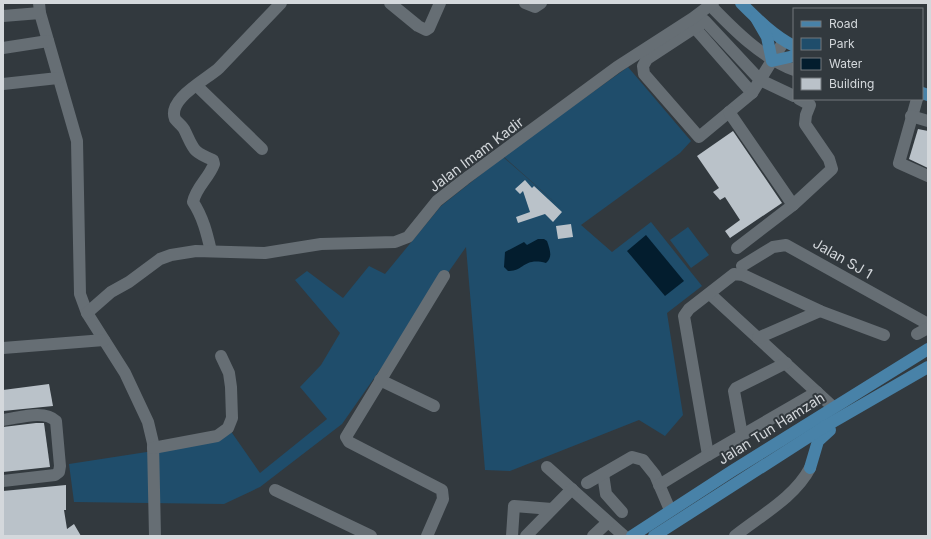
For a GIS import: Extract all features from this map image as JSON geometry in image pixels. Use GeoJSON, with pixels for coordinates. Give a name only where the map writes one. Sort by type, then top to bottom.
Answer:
{"type":"FeatureCollection","features":[{"type":"Feature","properties":{"kind":"main road"},"geometry":{"type":"LineString","coordinates":[[741,3],[756,18],[789,44]]}},
{"type":"Feature","properties":{"kind":"main road"},"geometry":{"type":"LineString","coordinates":[[756,18],[767,37],[772,61],[793,56]]}},
{"type":"Feature","properties":{"kind":"main road","name":"Jalan Tun Hamzah"},"geometry":{"type":"LineString","coordinates":[[632,536],[670,510],[833,407],[928,349]]}},
{"type":"Feature","properties":{"kind":"main road","name":"Jalan Tun Hamzah"},"geometry":{"type":"LineString","coordinates":[[654,536],[736,482],[928,367]]}},
{"type":"Feature","properties":{"kind":"main road"},"geometry":{"type":"LineString","coordinates":[[810,468],[818,441],[877,398]]}},
{"type":"Feature","properties":{"kind":"main road"},"geometry":{"type":"LineString","coordinates":[[736,482],[800,450],[808,454],[811,459],[810,468]]}},
{"type":"Feature","properties":{"kind":"street"},"geometry":{"type":"LineString","coordinates":[[211,252],[206,228],[193,202],[194,195],[212,172],[214,164],[213,160],[197,154],[191,147],[184,129],[175,119],[174,109],[182,96],[209,78],[238,50],[281,3]]}},
{"type":"Feature","properties":{"kind":"street"},"geometry":{"type":"LineString","coordinates":[[390,3],[418,26],[426,30],[429,28],[440,3]]}},
{"type":"Feature","properties":{"kind":"street"},"geometry":{"type":"LineString","coordinates":[[526,3],[535,7],[541,3]]}},
{"type":"Feature","properties":{"kind":"street"},"geometry":{"type":"LineString","coordinates":[[711,4],[752,45],[772,61],[793,70]]}},
{"type":"Feature","properties":{"kind":"street","name":"Jalan Imam Kadir"},"geometry":{"type":"LineString","coordinates":[[87,313],[111,292],[129,282],[160,259],[183,253],[265,253],[321,244],[395,242],[402,240],[414,231],[438,202],[465,179],[618,67],[711,4]]}},
{"type":"Feature","properties":{"kind":"street"},"geometry":{"type":"LineString","coordinates":[[3,16],[39,6],[58,78],[77,141],[80,294],[87,313],[125,373],[148,422],[153,448],[155,536]]}},
{"type":"Feature","properties":{"kind":"street"},"geometry":{"type":"LineString","coordinates":[[789,44],[772,61],[760,80],[752,94],[699,136],[644,74],[643,66],[647,59],[705,21],[760,80],[793,96]]}},
{"type":"Feature","properties":{"kind":"street"},"geometry":{"type":"LineString","coordinates":[[695,28],[752,94]]}},
{"type":"Feature","properties":{"kind":"street"},"geometry":{"type":"LineString","coordinates":[[3,48],[48,41]]}},
{"type":"Feature","properties":{"kind":"street"},"geometry":{"type":"LineString","coordinates":[[3,84],[58,78]]}},
{"type":"Feature","properties":{"kind":"street"},"geometry":{"type":"LineString","coordinates":[[197,86],[262,149]]}},
{"type":"Feature","properties":{"kind":"street"},"geometry":{"type":"LineString","coordinates":[[737,248],[793,205],[832,169],[829,159],[805,124],[806,115],[810,105],[801,100]]}},
{"type":"Feature","properties":{"kind":"street"},"geometry":{"type":"LineString","coordinates":[[920,100],[911,116],[899,163],[928,176]]}},
{"type":"Feature","properties":{"kind":"street"},"geometry":{"type":"LineString","coordinates":[[729,112],[793,205]]}},
{"type":"Feature","properties":{"kind":"street"},"geometry":{"type":"LineString","coordinates":[[911,116],[928,121]]}},
{"type":"Feature","properties":{"kind":"street","name":"Jalan SJ 1"},"geometry":{"type":"LineString","coordinates":[[742,266],[773,248],[786,244],[928,324]]}},
{"type":"Feature","properties":{"kind":"street"},"geometry":{"type":"LineString","coordinates":[[708,455],[684,316],[689,309],[734,274],[738,274],[820,311],[884,336]]}},
{"type":"Feature","properties":{"kind":"street"},"geometry":{"type":"LineString","coordinates":[[427,536],[442,499],[442,490],[349,442],[346,437],[444,276]]}},
{"type":"Feature","properties":{"kind":"street"},"geometry":{"type":"LineString","coordinates":[[710,294],[833,407]]}},
{"type":"Feature","properties":{"kind":"street"},"geometry":{"type":"LineString","coordinates":[[758,338],[820,311]]}},
{"type":"Feature","properties":{"kind":"street"},"geometry":{"type":"LineString","coordinates":[[917,334],[928,328]]}},
{"type":"Feature","properties":{"kind":"street"},"geometry":{"type":"LineString","coordinates":[[3,348],[104,340]]}},
{"type":"Feature","properties":{"kind":"street"},"geometry":{"type":"LineString","coordinates":[[153,448],[217,436],[228,428],[232,418],[231,387],[229,373],[221,356]]}},
{"type":"Feature","properties":{"kind":"street"},"geometry":{"type":"LineString","coordinates":[[742,435],[734,391],[736,388],[786,363]]}},
{"type":"Feature","properties":{"kind":"street"},"geometry":{"type":"LineString","coordinates":[[380,380],[434,406]]}},
{"type":"Feature","properties":{"kind":"street"},"geometry":{"type":"LineString","coordinates":[[659,485],[817,392]]}},
{"type":"Feature","properties":{"kind":"street"},"geometry":{"type":"LineString","coordinates":[[3,420],[44,415],[51,417],[56,422],[60,466],[59,472],[55,475],[3,481]]}},
{"type":"Feature","properties":{"kind":"street"},"geometry":{"type":"LineString","coordinates":[[587,483],[632,457],[643,460],[655,475],[670,510]]}},
{"type":"Feature","properties":{"kind":"street"},"geometry":{"type":"LineString","coordinates":[[547,467],[624,536]]}},
{"type":"Feature","properties":{"kind":"street"},"geometry":{"type":"LineString","coordinates":[[735,536],[792,491],[806,476],[810,468]]}},
{"type":"Feature","properties":{"kind":"street"},"geometry":{"type":"LineString","coordinates":[[602,474],[606,494],[622,512]]}},
{"type":"Feature","properties":{"kind":"street"},"geometry":{"type":"LineString","coordinates":[[526,536],[572,489]]}},
{"type":"Feature","properties":{"kind":"street"},"geometry":{"type":"LineString","coordinates":[[275,490],[371,536]]}},
{"type":"Feature","properties":{"kind":"street"},"geometry":{"type":"LineString","coordinates":[[512,536],[514,506],[552,509]]}},
{"type":"Feature","properties":{"kind":"street"},"geometry":{"type":"LineString","coordinates":[[593,536],[608,522]]}},
{"type":"Feature","properties":{"kind":"green space"},"geometry":{"type":"Polygon","coordinates":[[[628,67],[691,141],[680,153],[581,225],[612,252],[651,222],[702,286],[667,313],[683,415],[665,436],[639,420],[510,471],[485,470],[466,247],[342,424],[260,487],[224,504],[74,502],[69,464],[218,441],[230,430],[260,473],[327,419],[300,387],[321,365],[340,333],[295,280],[307,271],[343,298],[369,266],[385,274],[441,206],[503,157],[566,212],[503,156],[628,67]]]}},
{"type":"Feature","properties":{"kind":"green space"},"geometry":{"type":"Polygon","coordinates":[[[688,227],[709,255],[691,268],[670,240],[688,227]]]}},
{"type":"Feature","properties":{"kind":"water"},"geometry":{"type":"Polygon","coordinates":[[[646,235],[684,281],[665,296],[627,251],[646,235]]]}},
{"type":"Feature","properties":{"kind":"water"},"geometry":{"type":"Polygon","coordinates":[[[538,239],[544,239],[547,241],[550,250],[550,258],[546,263],[528,263],[513,271],[508,271],[504,267],[505,252],[524,242],[527,245],[538,239]]]}},
{"type":"Feature","properties":{"kind":"building"},"geometry":{"type":"Polygon","coordinates":[[[918,129],[928,131],[928,168],[909,159],[918,129]]]}},
{"type":"Feature","properties":{"kind":"building"},"geometry":{"type":"Polygon","coordinates":[[[733,131],[782,203],[730,238],[725,231],[740,220],[725,197],[720,200],[713,192],[719,188],[697,156],[733,131]]]}},
{"type":"Feature","properties":{"kind":"building"},"geometry":{"type":"Polygon","coordinates":[[[525,180],[532,188],[534,186],[562,212],[553,222],[545,214],[518,223],[516,217],[530,212],[523,191],[520,194],[515,189],[525,180]]]}},
{"type":"Feature","properties":{"kind":"building"},"geometry":{"type":"Polygon","coordinates":[[[571,224],[573,237],[558,239],[556,226],[571,224]]]}},
{"type":"Feature","properties":{"kind":"building"},"geometry":{"type":"Polygon","coordinates":[[[49,384],[53,406],[3,411],[3,390],[49,384]]]}},
{"type":"Feature","properties":{"kind":"building"},"geometry":{"type":"Polygon","coordinates":[[[44,423],[50,467],[3,472],[3,427],[44,423]]]}},
{"type":"Feature","properties":{"kind":"building"},"geometry":{"type":"Polygon","coordinates":[[[66,485],[66,510],[64,510],[67,529],[74,524],[81,536],[3,536],[3,491],[66,485]]]}}]}
